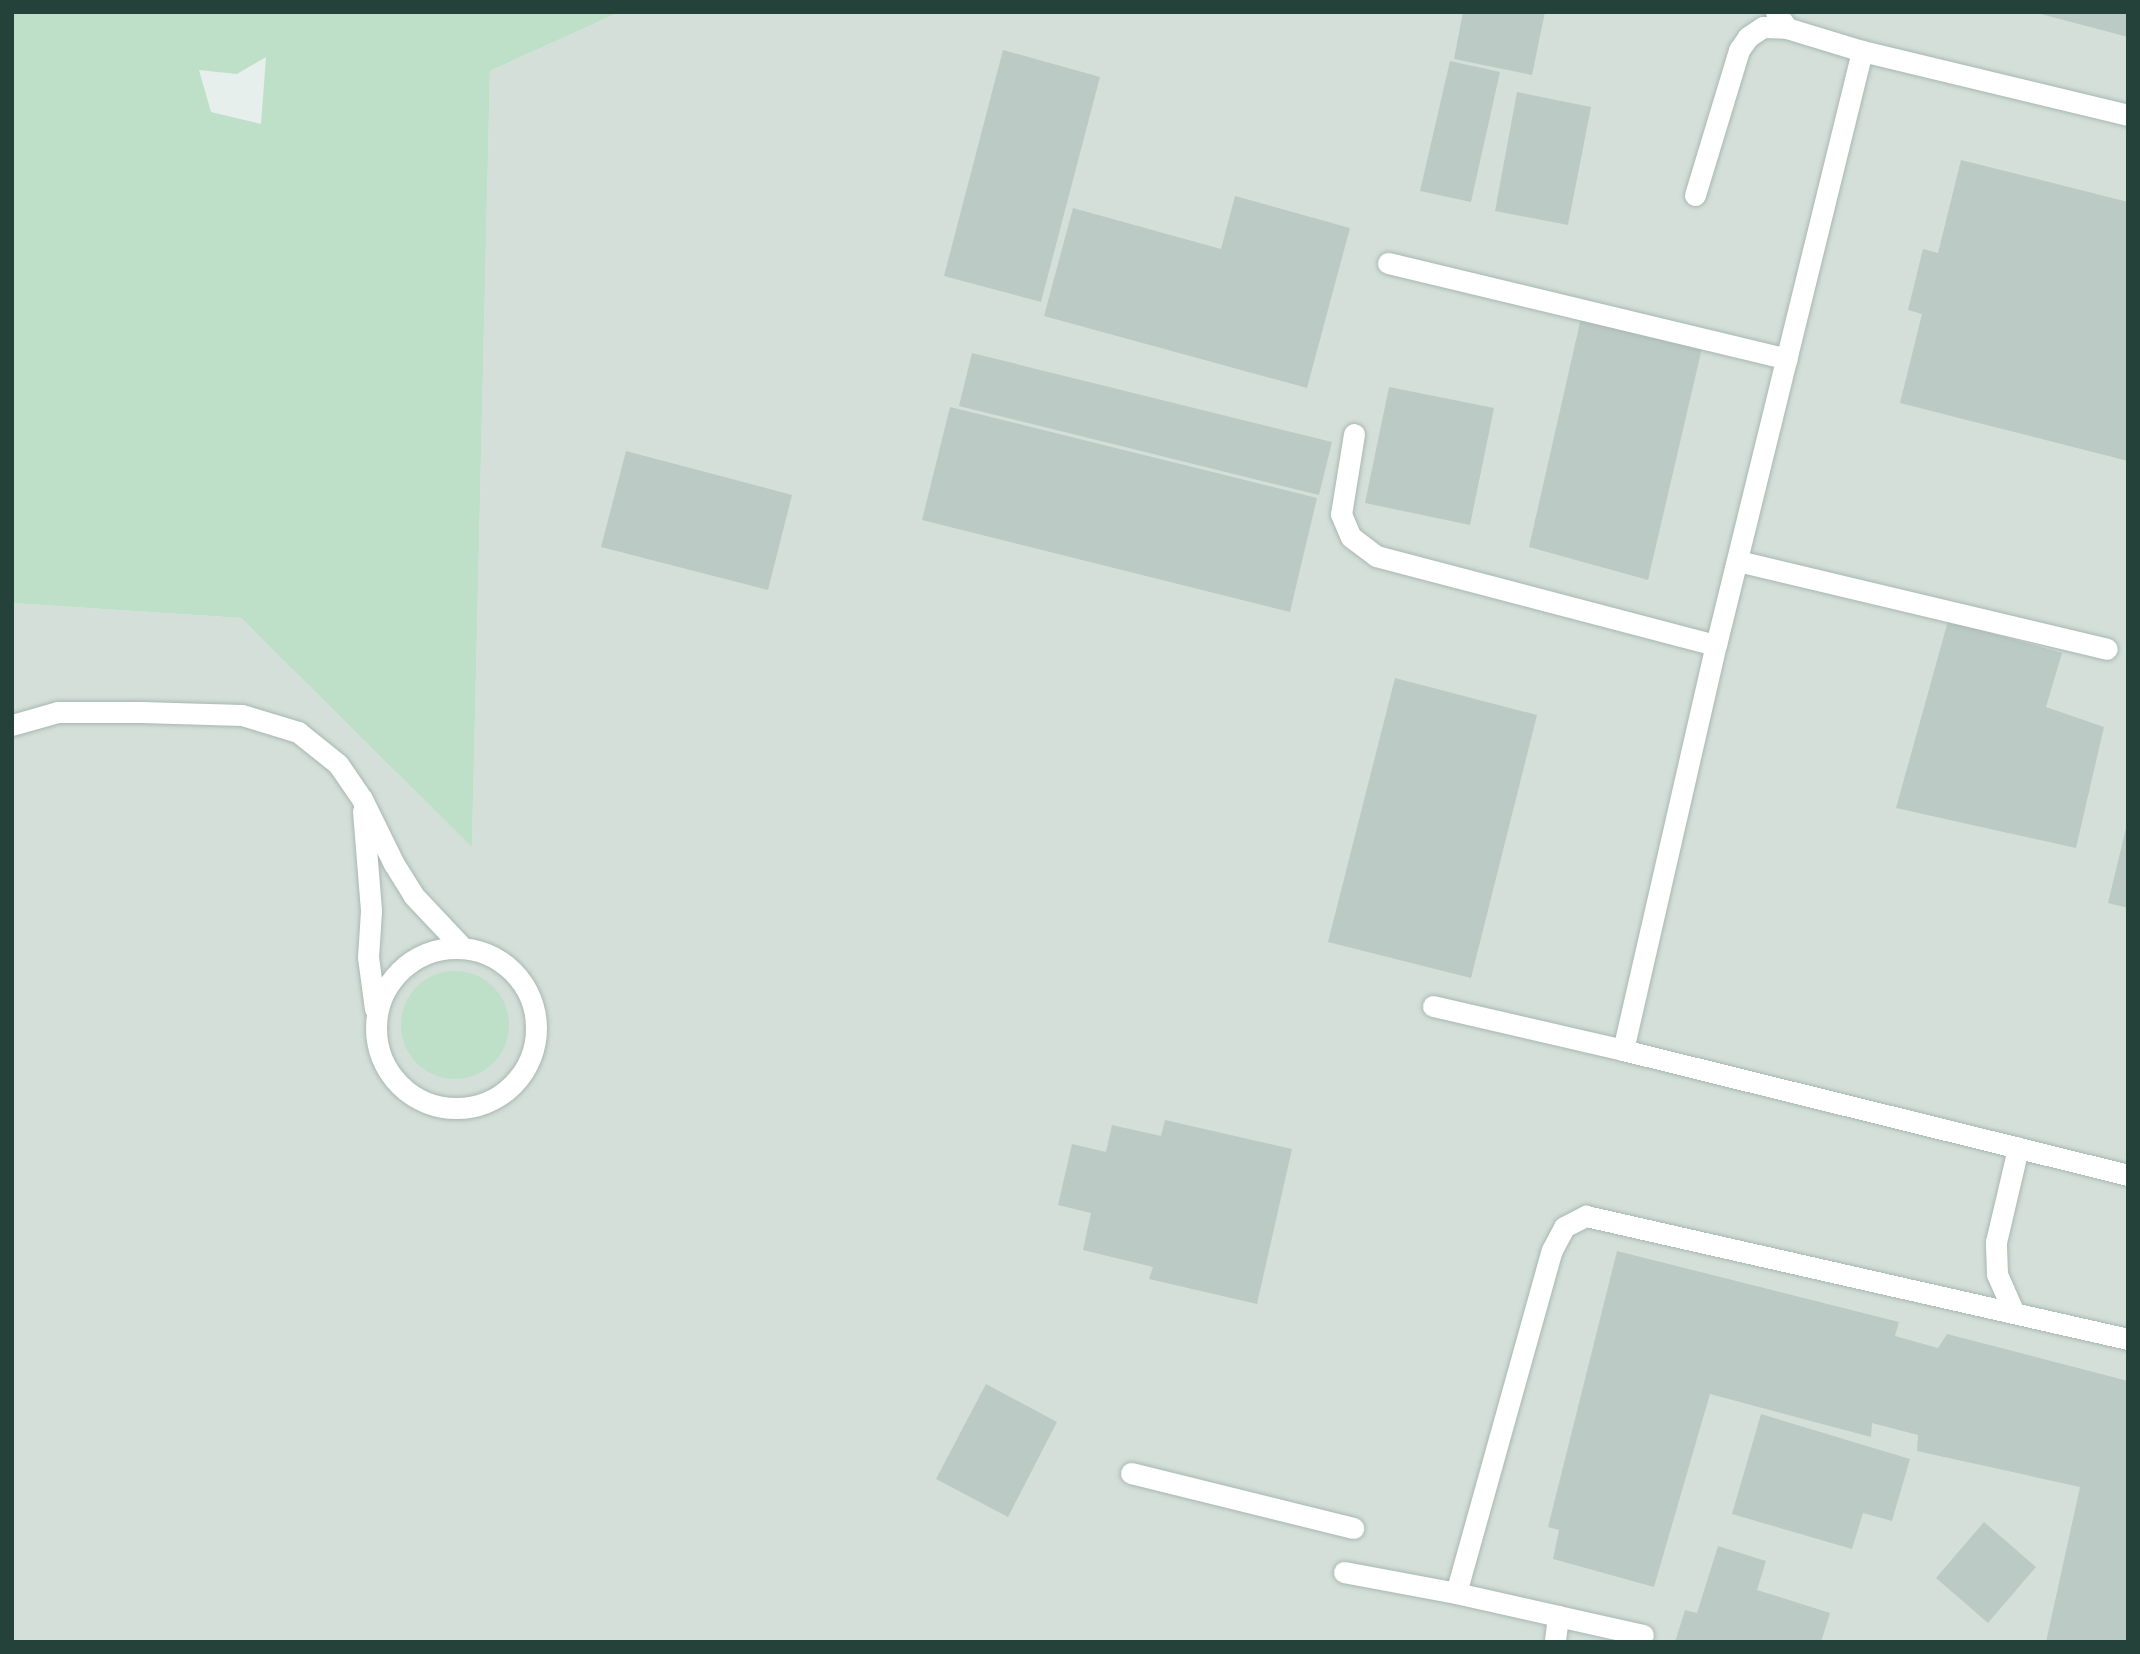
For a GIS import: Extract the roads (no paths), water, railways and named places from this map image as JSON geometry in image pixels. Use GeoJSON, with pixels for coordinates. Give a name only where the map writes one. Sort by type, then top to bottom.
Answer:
{"type":"FeatureCollection","features":[{"type":"Feature","properties":{"kind":"lane"},"geometry":{"type":"LineString","coordinates":[[1695,195],[1739,50],[1748,37],[1781,20],[1862,51],[2128,115]]}},
{"type":"Feature","properties":{"kind":"lane"},"geometry":{"type":"LineString","coordinates":[[1623,1050],[1716,645],[1862,51]]}},
{"type":"Feature","properties":{"kind":"lane"},"geometry":{"type":"LineString","coordinates":[[1388,263],[1787,359]]}},
{"type":"Feature","properties":{"kind":"lane"},"geometry":{"type":"LineString","coordinates":[[1354,434],[1342,514],[1351,537],[1376,556],[1716,645]]}},
{"type":"Feature","properties":{"kind":"lane"},"geometry":{"type":"LineString","coordinates":[[1738,561],[2107,649]]}},
{"type":"Feature","properties":{"kind":"lane"},"geometry":{"type":"LineString","coordinates":[[12,725],[58,712],[242,715],[298,732],[338,764],[362,799],[394,864],[413,895],[463,948]]}},
{"type":"Feature","properties":{"kind":"lane"},"geometry":{"type":"LineString","coordinates":[[362,799],[371,911],[368,957],[377,1042],[387,1068],[404,1089],[428,1103],[454,1108],[481,1104],[505,1092],[523,1072],[534,1046],[535,1019],[528,993],[512,971],[489,955],[463,948],[440,949],[418,957],[399,971],[385,989],[376,1015]]}},
{"type":"Feature","properties":{"kind":"lane"},"geometry":{"type":"LineString","coordinates":[[1433,1006],[1623,1050],[2128,1175]]}},
{"type":"Feature","properties":{"kind":"lane"},"geometry":{"type":"LineString","coordinates":[[2014,1312],[1997,1274],[1996,1242],[2005,1194],[2018,1148]]}},
{"type":"Feature","properties":{"kind":"lane"},"geometry":{"type":"LineString","coordinates":[[1456,1593],[1552,1251],[1564,1227],[1586,1216],[2128,1339]]}},
{"type":"Feature","properties":{"kind":"lane"},"geometry":{"type":"LineString","coordinates":[[1131,1473],[1353,1528]]}},
{"type":"Feature","properties":{"kind":"lane"},"geometry":{"type":"LineString","coordinates":[[1344,1572],[1456,1593],[1643,1635]]}},
{"type":"Feature","properties":{"kind":"lane"},"geometry":{"type":"LineString","coordinates":[[1555,1642],[1558,1616]]}}]}
